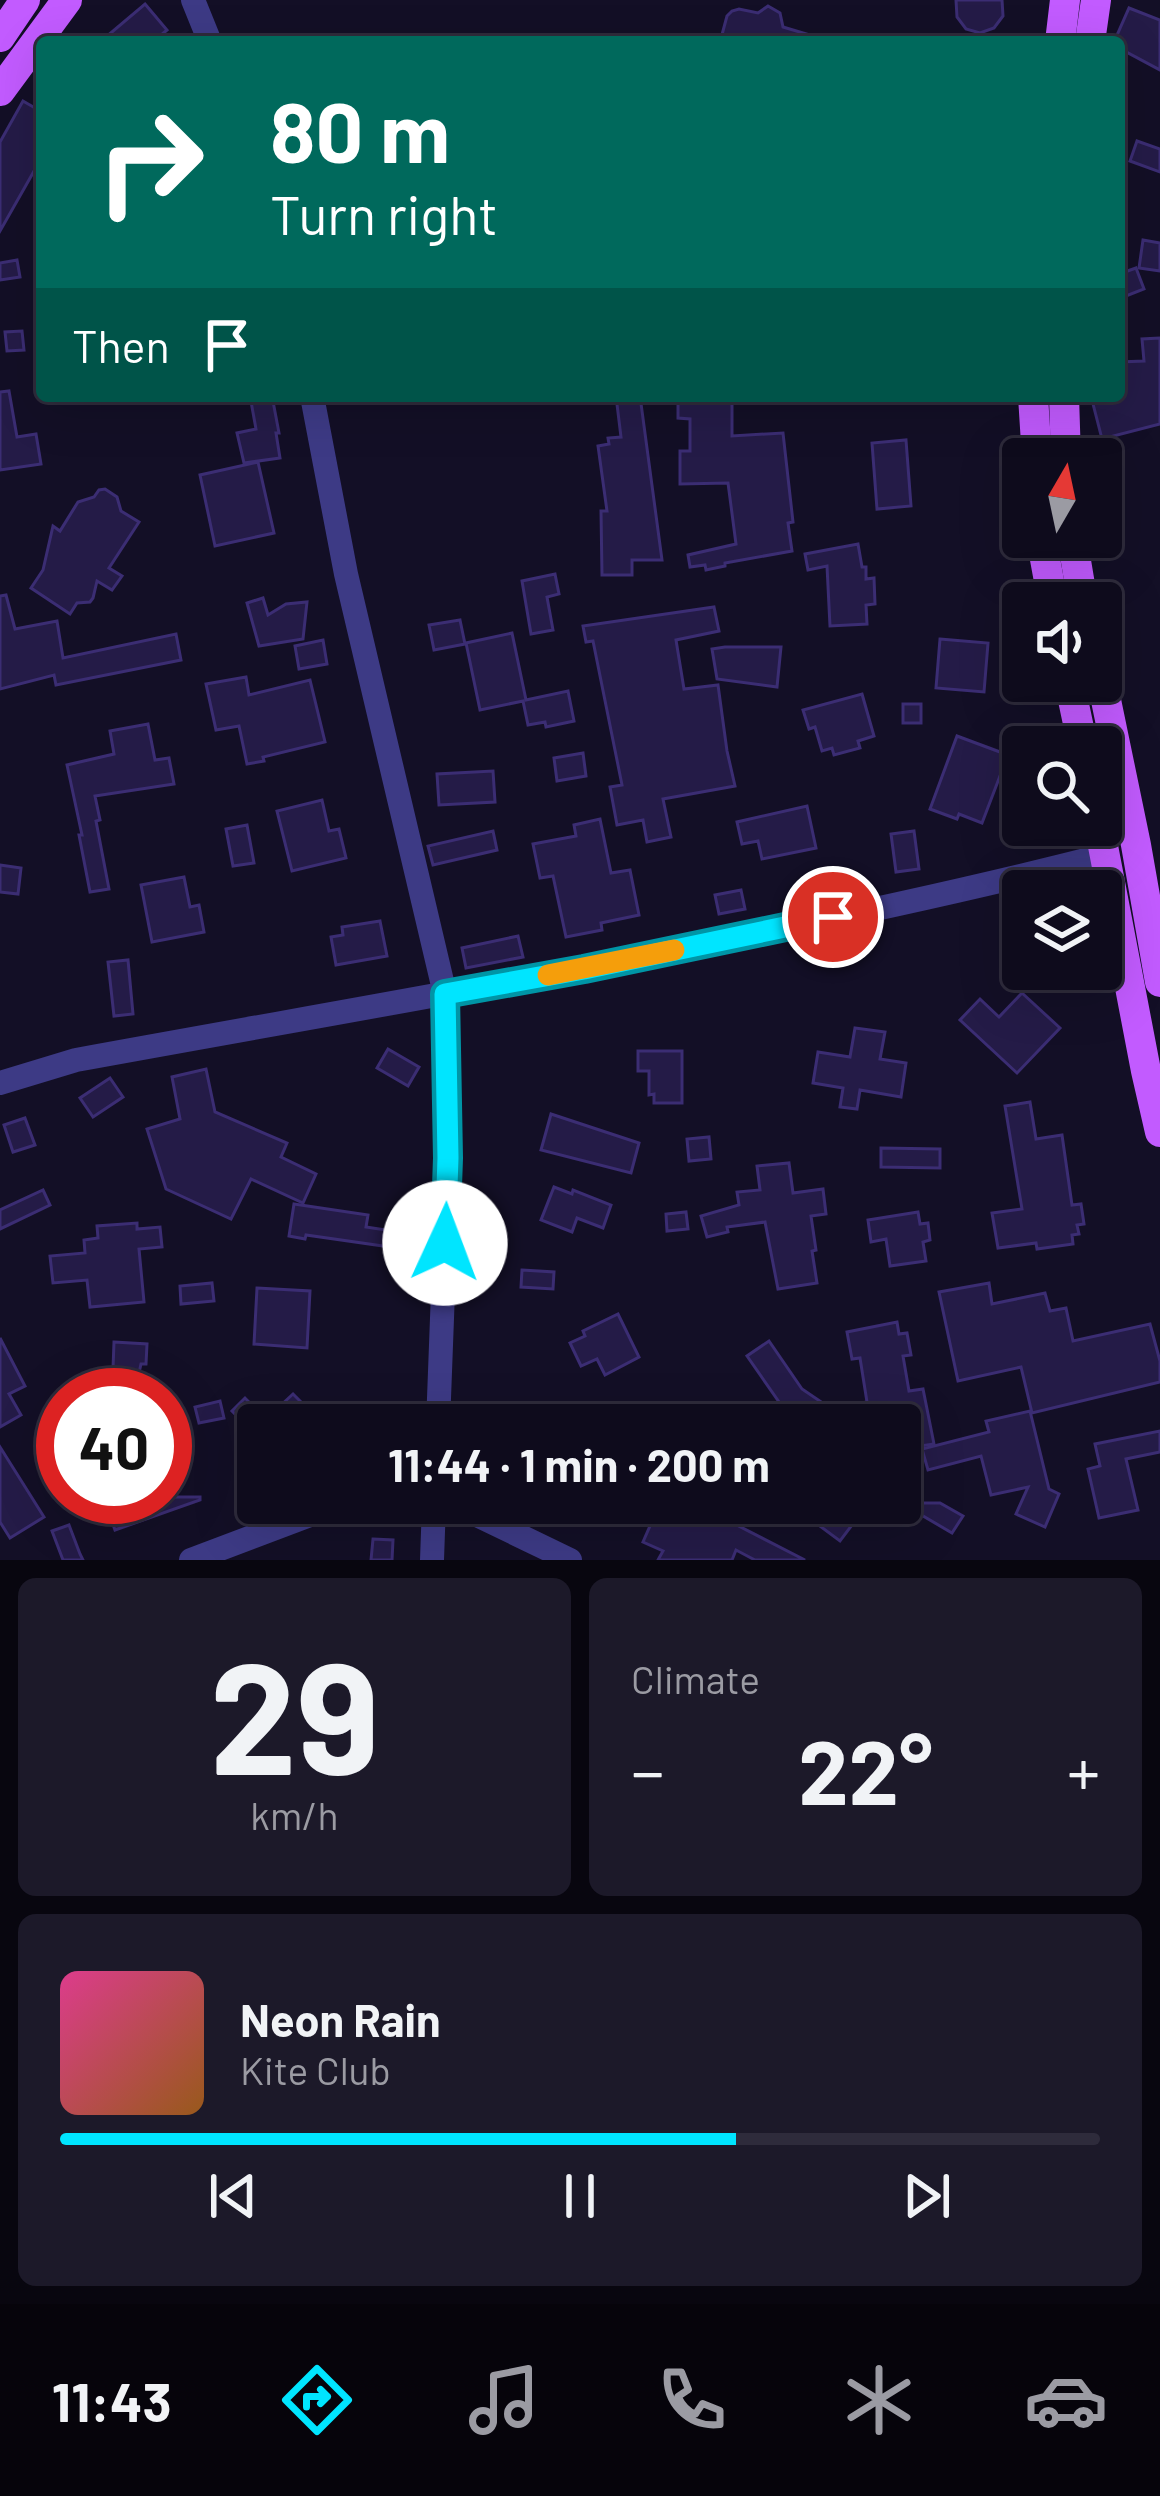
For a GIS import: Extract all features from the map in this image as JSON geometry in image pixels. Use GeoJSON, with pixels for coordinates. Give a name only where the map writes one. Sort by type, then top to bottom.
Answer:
{"type":"FeatureCollection","features":[{"type":"Feature","properties":{"kind":"main road"},"geometry":{"type":"LineString","coordinates":[[0,38],[25,0]]}},
{"type":"Feature","properties":{"kind":"main road"},"geometry":{"type":"LineString","coordinates":[[40,36],[67,0]]}},
{"type":"Feature","properties":{"kind":"main road"},"geometry":{"type":"LineString","coordinates":[[1061,36],[1065,0]]}},
{"type":"Feature","properties":{"kind":"main road"},"geometry":{"type":"LineString","coordinates":[[1091,36],[1096,0]]}},
{"type":"Feature","properties":{"kind":"main road"},"geometry":{"type":"LineString","coordinates":[[0,91],[36,42]]}},
{"type":"Feature","properties":{"kind":"main road"},"geometry":{"type":"LineString","coordinates":[[1034,402],[1035,438]]}},
{"type":"Feature","properties":{"kind":"main road"},"geometry":{"type":"LineString","coordinates":[[1064,402],[1065,438]]}},
{"type":"Feature","properties":{"kind":"main road"},"geometry":{"type":"LineString","coordinates":[[1108,702],[1148,842],[1160,982]]}},
{"type":"Feature","properties":{"kind":"main road"},"geometry":{"type":"LineString","coordinates":[[1104,846],[1160,1132]]}},
{"type":"Feature","properties":{"kind":"street"},"geometry":{"type":"LineString","coordinates":[[193,0],[208,36]]}},
{"type":"Feature","properties":{"kind":"street"},"geometry":{"type":"LineString","coordinates":[[313,402],[346,574],[445,994],[448,1158],[439,1404]]}},
{"type":"Feature","properties":{"kind":"street"},"geometry":{"type":"LineString","coordinates":[[0,1083],[76,1060],[584,969],[959,892],[1086,846]]}},
{"type":"Feature","properties":{"kind":"street"},"geometry":{"type":"LineString","coordinates":[[191,1560],[286,1524]]}},
{"type":"Feature","properties":{"kind":"street"},"geometry":{"type":"LineString","coordinates":[[432,1560],[433,1524]]}},
{"type":"Feature","properties":{"kind":"street"},"geometry":{"type":"LineString","coordinates":[[495,1524],[570,1560]]}},
{"type":"Feature","properties":{"kind":"building"},"geometry":{"type":"Polygon","coordinates":[[[956,0],[1002,0],[1003,16],[994,28],[980,33],[966,29],[957,17],[956,0]]]}},
{"type":"Feature","properties":{"kind":"building"},"geometry":{"type":"Polygon","coordinates":[[[145,4],[167,30],[160,36],[107,36],[145,4]]]}},
{"type":"Feature","properties":{"kind":"building"},"geometry":{"type":"Polygon","coordinates":[[[768,6],[780,13],[783,27],[813,36],[722,36],[732,11],[758,13],[768,6]]]}},
{"type":"Feature","properties":{"kind":"building"},"geometry":{"type":"Polygon","coordinates":[[[1129,8],[1160,20],[1160,70],[1125,51],[1125,36],[1117,36],[1129,8]]]}},
{"type":"Feature","properties":{"kind":"building"},"geometry":{"type":"Polygon","coordinates":[[[23,101],[36,109],[36,168],[0,231],[0,142],[23,101]]]}},
{"type":"Feature","properties":{"kind":"building"},"geometry":{"type":"Polygon","coordinates":[[[1137,141],[1160,149],[1160,172],[1130,161],[1137,141]]]}},
{"type":"Feature","properties":{"kind":"building"},"geometry":{"type":"Polygon","coordinates":[[[1143,240],[1160,243],[1160,271],[1139,268],[1143,240]]]}},
{"type":"Feature","properties":{"kind":"building"},"geometry":{"type":"Polygon","coordinates":[[[17,260],[20,277],[0,280],[0,263],[17,260]]]}},
{"type":"Feature","properties":{"kind":"building"},"geometry":{"type":"Polygon","coordinates":[[[1136,268],[1144,289],[1126,296],[1125,272],[1136,268]]]}},
{"type":"Feature","properties":{"kind":"building"},"geometry":{"type":"Polygon","coordinates":[[[22,331],[24,350],[7,351],[5,332],[22,331]]]}},
{"type":"Feature","properties":{"kind":"building"},"geometry":{"type":"Polygon","coordinates":[[[1160,338],[1160,424],[1102,438],[1093,402],[1125,402],[1125,362],[1144,361],[1142,339],[1160,338]]]}},
{"type":"Feature","properties":{"kind":"building"},"geometry":{"type":"Polygon","coordinates":[[[9,391],[17,437],[36,434],[41,464],[0,470],[0,392],[9,391]]]}},
{"type":"Feature","properties":{"kind":"building"},"geometry":{"type":"Polygon","coordinates":[[[251,402],[273,402],[280,458],[244,463],[237,433],[256,429],[251,402]]]}},
{"type":"Feature","properties":{"kind":"building"},"geometry":{"type":"Polygon","coordinates":[[[617,402],[641,402],[662,560],[632,560],[632,575],[602,575],[601,511],[607,511],[598,446],[609,444],[608,438],[621,437],[617,402]]]}},
{"type":"Feature","properties":{"kind":"building"},"geometry":{"type":"Polygon","coordinates":[[[678,402],[732,402],[732,436],[783,433],[792,551],[706,570],[705,565],[690,567],[688,555],[736,544],[728,483],[680,484],[680,451],[690,451],[690,419],[678,418],[678,402]]]}},
{"type":"Feature","properties":{"kind":"building"},"geometry":{"type":"Polygon","coordinates":[[[906,440],[911,506],[877,509],[872,443],[906,440]]]}},
{"type":"Feature","properties":{"kind":"building"},"geometry":{"type":"Polygon","coordinates":[[[258,462],[274,533],[215,546],[200,475],[258,462]]]}},
{"type":"Feature","properties":{"kind":"building"},"geometry":{"type":"Polygon","coordinates":[[[105,489],[117,497],[121,511],[139,522],[109,568],[122,576],[112,590],[97,581],[90,602],[77,603],[70,614],[31,588],[43,570],[53,526],[60,531],[78,502],[105,489]]]}},
{"type":"Feature","properties":{"kind":"building"},"geometry":{"type":"Polygon","coordinates":[[[858,544],[866,579],[874,578],[875,604],[866,605],[867,624],[830,626],[827,566],[808,570],[805,554],[858,544]]]}},
{"type":"Feature","properties":{"kind":"building"},"geometry":{"type":"Polygon","coordinates":[[[555,574],[559,594],[547,597],[553,630],[531,634],[522,581],[555,574]]]}},
{"type":"Feature","properties":{"kind":"building"},"geometry":{"type":"Polygon","coordinates":[[[6,595],[15,629],[57,621],[63,658],[176,634],[181,660],[56,685],[54,675],[0,689],[0,596],[6,595]]]}},
{"type":"Feature","properties":{"kind":"building"},"geometry":{"type":"Polygon","coordinates":[[[263,598],[268,615],[286,604],[307,602],[303,639],[259,646],[247,603],[263,598]]]}},
{"type":"Feature","properties":{"kind":"building"},"geometry":{"type":"Polygon","coordinates":[[[714,607],[719,631],[676,640],[684,689],[718,685],[735,786],[663,799],[671,837],[647,842],[643,820],[617,825],[610,787],[622,785],[593,641],[586,642],[583,626],[714,607]]]}},
{"type":"Feature","properties":{"kind":"building"},"geometry":{"type":"Polygon","coordinates":[[[460,620],[465,644],[434,650],[429,625],[460,620]]]}},
{"type":"Feature","properties":{"kind":"building"},"geometry":{"type":"Polygon","coordinates":[[[512,633],[526,700],[568,691],[574,721],[528,725],[523,701],[480,710],[466,643],[512,633]]]}},
{"type":"Feature","properties":{"kind":"building"},"geometry":{"type":"Polygon","coordinates":[[[940,639],[988,643],[984,692],[936,688],[940,639]]]}},
{"type":"Feature","properties":{"kind":"building"},"geometry":{"type":"Polygon","coordinates":[[[323,640],[327,664],[299,669],[295,646],[323,640]]]}},
{"type":"Feature","properties":{"kind":"building"},"geometry":{"type":"Polygon","coordinates":[[[781,647],[777,687],[717,679],[712,649],[781,647]]]}},
{"type":"Feature","properties":{"kind":"building"},"geometry":{"type":"Polygon","coordinates":[[[246,677],[249,695],[310,680],[325,742],[247,764],[239,726],[216,730],[206,684],[246,677]]]}},
{"type":"Feature","properties":{"kind":"building"},"geometry":{"type":"Polygon","coordinates":[[[862,694],[874,736],[858,741],[860,748],[834,755],[832,748],[822,751],[815,727],[809,729],[803,710],[862,694]]]}},
{"type":"Feature","properties":{"kind":"building"},"geometry":{"type":"Polygon","coordinates":[[[903,704],[921,704],[921,723],[903,723],[903,704]]]}},
{"type":"Feature","properties":{"kind":"building"},"geometry":{"type":"Polygon","coordinates":[[[148,724],[155,760],[169,758],[174,784],[95,796],[109,889],[90,892],[67,765],[114,754],[110,731],[148,724]]]}},
{"type":"Feature","properties":{"kind":"building"},"geometry":{"type":"Polygon","coordinates":[[[957,736],[1002,753],[1002,771],[982,823],[930,809],[957,736]]]}},
{"type":"Feature","properties":{"kind":"building"},"geometry":{"type":"Polygon","coordinates":[[[583,753],[586,776],[557,781],[554,758],[583,753]]]}},
{"type":"Feature","properties":{"kind":"building"},"geometry":{"type":"Polygon","coordinates":[[[493,771],[495,802],[439,805],[437,774],[493,771]]]}},
{"type":"Feature","properties":{"kind":"building"},"geometry":{"type":"Polygon","coordinates":[[[322,800],[329,831],[339,829],[346,858],[292,871],[277,811],[322,800]]]}},
{"type":"Feature","properties":{"kind":"building"},"geometry":{"type":"Polygon","coordinates":[[[807,806],[816,848],[762,859],[758,841],[742,844],[737,822],[807,806]]]}},
{"type":"Feature","properties":{"kind":"building"},"geometry":{"type":"Polygon","coordinates":[[[600,819],[611,873],[630,870],[639,915],[601,923],[602,930],[566,937],[553,876],[540,878],[533,844],[576,836],[574,825],[600,819]]]}},
{"type":"Feature","properties":{"kind":"building"},"geometry":{"type":"Polygon","coordinates":[[[247,825],[254,863],[233,866],[226,829],[247,825]]]}},
{"type":"Feature","properties":{"kind":"building"},"geometry":{"type":"Polygon","coordinates":[[[493,831],[497,850],[433,865],[428,846],[493,831]]]}},
{"type":"Feature","properties":{"kind":"building"},"geometry":{"type":"Polygon","coordinates":[[[914,831],[919,869],[896,872],[891,834],[914,831]]]}},
{"type":"Feature","properties":{"kind":"building"},"geometry":{"type":"Polygon","coordinates":[[[0,865],[21,868],[18,894],[0,892],[0,865]]]}},
{"type":"Feature","properties":{"kind":"building"},"geometry":{"type":"Polygon","coordinates":[[[184,877],[190,907],[199,905],[204,932],[152,942],[141,885],[184,877]]]}},
{"type":"Feature","properties":{"kind":"building"},"geometry":{"type":"Polygon","coordinates":[[[741,890],[745,909],[719,914],[715,895],[741,890]]]}},
{"type":"Feature","properties":{"kind":"building"},"geometry":{"type":"Polygon","coordinates":[[[380,921],[387,956],[336,965],[331,937],[343,935],[342,927],[380,921]]]}},
{"type":"Feature","properties":{"kind":"building"},"geometry":{"type":"Polygon","coordinates":[[[518,936],[523,957],[466,968],[462,948],[518,936]]]}},
{"type":"Feature","properties":{"kind":"building"},"geometry":{"type":"Polygon","coordinates":[[[128,960],[133,1014],[114,1016],[108,962],[128,960]]]}},
{"type":"Feature","properties":{"kind":"building"},"geometry":{"type":"Polygon","coordinates":[[[1022,993],[1060,1028],[1017,1073],[960,1020],[980,999],[999,1017],[1022,993]]]}},
{"type":"Feature","properties":{"kind":"building"},"geometry":{"type":"Polygon","coordinates":[[[855,1028],[885,1032],[880,1059],[906,1063],[901,1097],[860,1090],[857,1109],[840,1107],[843,1088],[813,1083],[818,1052],[850,1057],[855,1028]]]}},
{"type":"Feature","properties":{"kind":"building"},"geometry":{"type":"Polygon","coordinates":[[[388,1049],[419,1067],[408,1086],[377,1068],[388,1049]]]}},
{"type":"Feature","properties":{"kind":"building"},"geometry":{"type":"Polygon","coordinates":[[[638,1051],[682,1051],[682,1103],[654,1103],[654,1094],[649,1095],[649,1071],[638,1071],[638,1051]]]}},
{"type":"Feature","properties":{"kind":"building"},"geometry":{"type":"Polygon","coordinates":[[[206,1069],[215,1112],[287,1143],[281,1157],[316,1174],[303,1203],[251,1179],[231,1219],[166,1189],[147,1129],[180,1119],[172,1077],[206,1069]]]}},
{"type":"Feature","properties":{"kind":"building"},"geometry":{"type":"Polygon","coordinates":[[[110,1078],[123,1097],[93,1117],[80,1098],[110,1078]]]}},
{"type":"Feature","properties":{"kind":"building"},"geometry":{"type":"Polygon","coordinates":[[[1030,1102],[1036,1139],[1062,1135],[1072,1205],[1081,1204],[1084,1224],[1077,1225],[1079,1234],[1072,1235],[1073,1244],[998,1248],[992,1213],[1022,1209],[1005,1106],[1030,1102]]]}},
{"type":"Feature","properties":{"kind":"building"},"geometry":{"type":"Polygon","coordinates":[[[551,1114],[639,1143],[631,1173],[541,1150],[551,1114]]]}},
{"type":"Feature","properties":{"kind":"building"},"geometry":{"type":"Polygon","coordinates":[[[25,1118],[35,1145],[13,1152],[4,1125],[25,1118]]]}},
{"type":"Feature","properties":{"kind":"building"},"geometry":{"type":"Polygon","coordinates":[[[709,1137],[711,1159],[689,1161],[687,1139],[709,1137]]]}},
{"type":"Feature","properties":{"kind":"building"},"geometry":{"type":"Polygon","coordinates":[[[881,1148],[940,1149],[940,1168],[881,1167],[881,1148]]]}},
{"type":"Feature","properties":{"kind":"building"},"geometry":{"type":"Polygon","coordinates":[[[789,1163],[793,1193],[823,1189],[826,1214],[811,1216],[817,1283],[778,1289],[765,1222],[727,1227],[728,1232],[707,1237],[701,1216],[739,1205],[737,1192],[760,1190],[757,1166],[789,1163]]]}},
{"type":"Feature","properties":{"kind":"building"},"geometry":{"type":"Polygon","coordinates":[[[554,1187],[611,1205],[603,1228],[577,1218],[572,1232],[541,1220],[554,1187]]]}},
{"type":"Feature","properties":{"kind":"building"},"geometry":{"type":"Polygon","coordinates":[[[43,1190],[50,1205],[0,1229],[0,1210],[43,1190]]]}},
{"type":"Feature","properties":{"kind":"building"},"geometry":{"type":"Polygon","coordinates":[[[294,1204],[368,1215],[366,1227],[399,1232],[397,1248],[289,1236],[294,1204]]]}},
{"type":"Feature","properties":{"kind":"building"},"geometry":{"type":"Polygon","coordinates":[[[686,1212],[688,1229],[667,1231],[666,1214],[686,1212]]]}},
{"type":"Feature","properties":{"kind":"building"},"geometry":{"type":"Polygon","coordinates":[[[918,1212],[920,1224],[928,1223],[930,1240],[923,1242],[926,1261],[890,1266],[886,1239],[871,1242],[868,1220],[918,1212]]]}},
{"type":"Feature","properties":{"kind":"building"},"geometry":{"type":"Polygon","coordinates":[[[137,1223],[137,1229],[160,1227],[162,1247],[139,1249],[144,1302],[90,1307],[87,1280],[53,1283],[50,1256],[85,1253],[84,1240],[98,1238],[97,1226],[137,1223]]]}},
{"type":"Feature","properties":{"kind":"building"},"geometry":{"type":"Polygon","coordinates":[[[522,1270],[554,1272],[553,1289],[521,1287],[522,1270]]]}},
{"type":"Feature","properties":{"kind":"building"},"geometry":{"type":"Polygon","coordinates":[[[212,1283],[214,1301],[181,1304],[180,1286],[212,1283]]]}},
{"type":"Feature","properties":{"kind":"building"},"geometry":{"type":"Polygon","coordinates":[[[989,1283],[992,1304],[1045,1293],[1050,1311],[1066,1308],[1073,1341],[1150,1324],[1160,1382],[1032,1413],[1021,1367],[958,1381],[939,1292],[989,1283]]]}},
{"type":"Feature","properties":{"kind":"building"},"geometry":{"type":"Polygon","coordinates":[[[257,1288],[310,1291],[307,1348],[254,1344],[257,1288]]]}},
{"type":"Feature","properties":{"kind":"building"},"geometry":{"type":"Polygon","coordinates":[[[618,1314],[639,1357],[605,1375],[597,1359],[581,1366],[570,1343],[618,1314]]]}},
{"type":"Feature","properties":{"kind":"building"},"geometry":{"type":"Polygon","coordinates":[[[897,1322],[899,1334],[907,1333],[911,1355],[903,1356],[909,1391],[923,1389],[934,1444],[921,1446],[921,1404],[855,1404],[867,1402],[860,1358],[852,1359],[847,1332],[897,1322]]]}},
{"type":"Feature","properties":{"kind":"building"},"geometry":{"type":"Polygon","coordinates":[[[0,1338],[25,1386],[9,1394],[21,1415],[0,1427],[0,1338]]]}},
{"type":"Feature","properties":{"kind":"building"},"geometry":{"type":"Polygon","coordinates":[[[769,1341],[802,1389],[824,1404],[780,1404],[747,1356],[769,1341]]]}},
{"type":"Feature","properties":{"kind":"building"},"geometry":{"type":"Polygon","coordinates":[[[114,1342],[147,1344],[146,1364],[113,1368],[114,1342]]]}},
{"type":"Feature","properties":{"kind":"building"},"geometry":{"type":"Polygon","coordinates":[[[293,1394],[303,1404],[282,1404],[293,1394]]]}},
{"type":"Feature","properties":{"kind":"building"},"geometry":{"type":"Polygon","coordinates":[[[220,1401],[224,1418],[199,1423],[195,1407],[220,1401]]]}},
{"type":"Feature","properties":{"kind":"building"},"geometry":{"type":"Polygon","coordinates":[[[1030,1411],[1049,1489],[1059,1494],[1045,1527],[1016,1514],[1028,1487],[991,1495],[981,1456],[928,1470],[922,1449],[989,1432],[986,1421],[1030,1411]]]}},
{"type":"Feature","properties":{"kind":"building"},"geometry":{"type":"Polygon","coordinates":[[[1160,1431],[1160,1452],[1126,1459],[1138,1510],[1099,1518],[1088,1469],[1100,1466],[1095,1444],[1160,1431]]]}},
{"type":"Feature","properties":{"kind":"building"},"geometry":{"type":"Polygon","coordinates":[[[0,1447],[36,1504],[36,1522],[10,1538],[0,1522],[0,1447]]]}},
{"type":"Feature","properties":{"kind":"building"},"geometry":{"type":"Polygon","coordinates":[[[921,1503],[940,1503],[963,1516],[952,1533],[921,1515],[921,1503]]]}},
{"type":"Feature","properties":{"kind":"building"},"geometry":{"type":"Polygon","coordinates":[[[651,1524],[735,1524],[805,1560],[755,1560],[736,1550],[732,1560],[658,1560],[663,1551],[643,1542],[651,1524]]]}},
{"type":"Feature","properties":{"kind":"building"},"geometry":{"type":"Polygon","coordinates":[[[817,1524],[853,1524],[840,1541],[817,1524]]]}},
{"type":"Feature","properties":{"kind":"building"},"geometry":{"type":"Polygon","coordinates":[[[69,1525],[83,1560],[63,1560],[52,1531],[69,1525]]]}},
{"type":"Feature","properties":{"kind":"building"},"geometry":{"type":"Polygon","coordinates":[[[373,1539],[393,1540],[392,1560],[371,1560],[373,1539]]]}},
{"type":"Feature","properties":{"kind":"slow traffic"},"geometry":{"type":"LineString","coordinates":[[548,975],[674,950]]}},
{"type":"Feature","properties":{"kind":"route"},"geometry":{"type":"LineString","coordinates":[[445,1243],[445,994],[833,917]]}}]}
